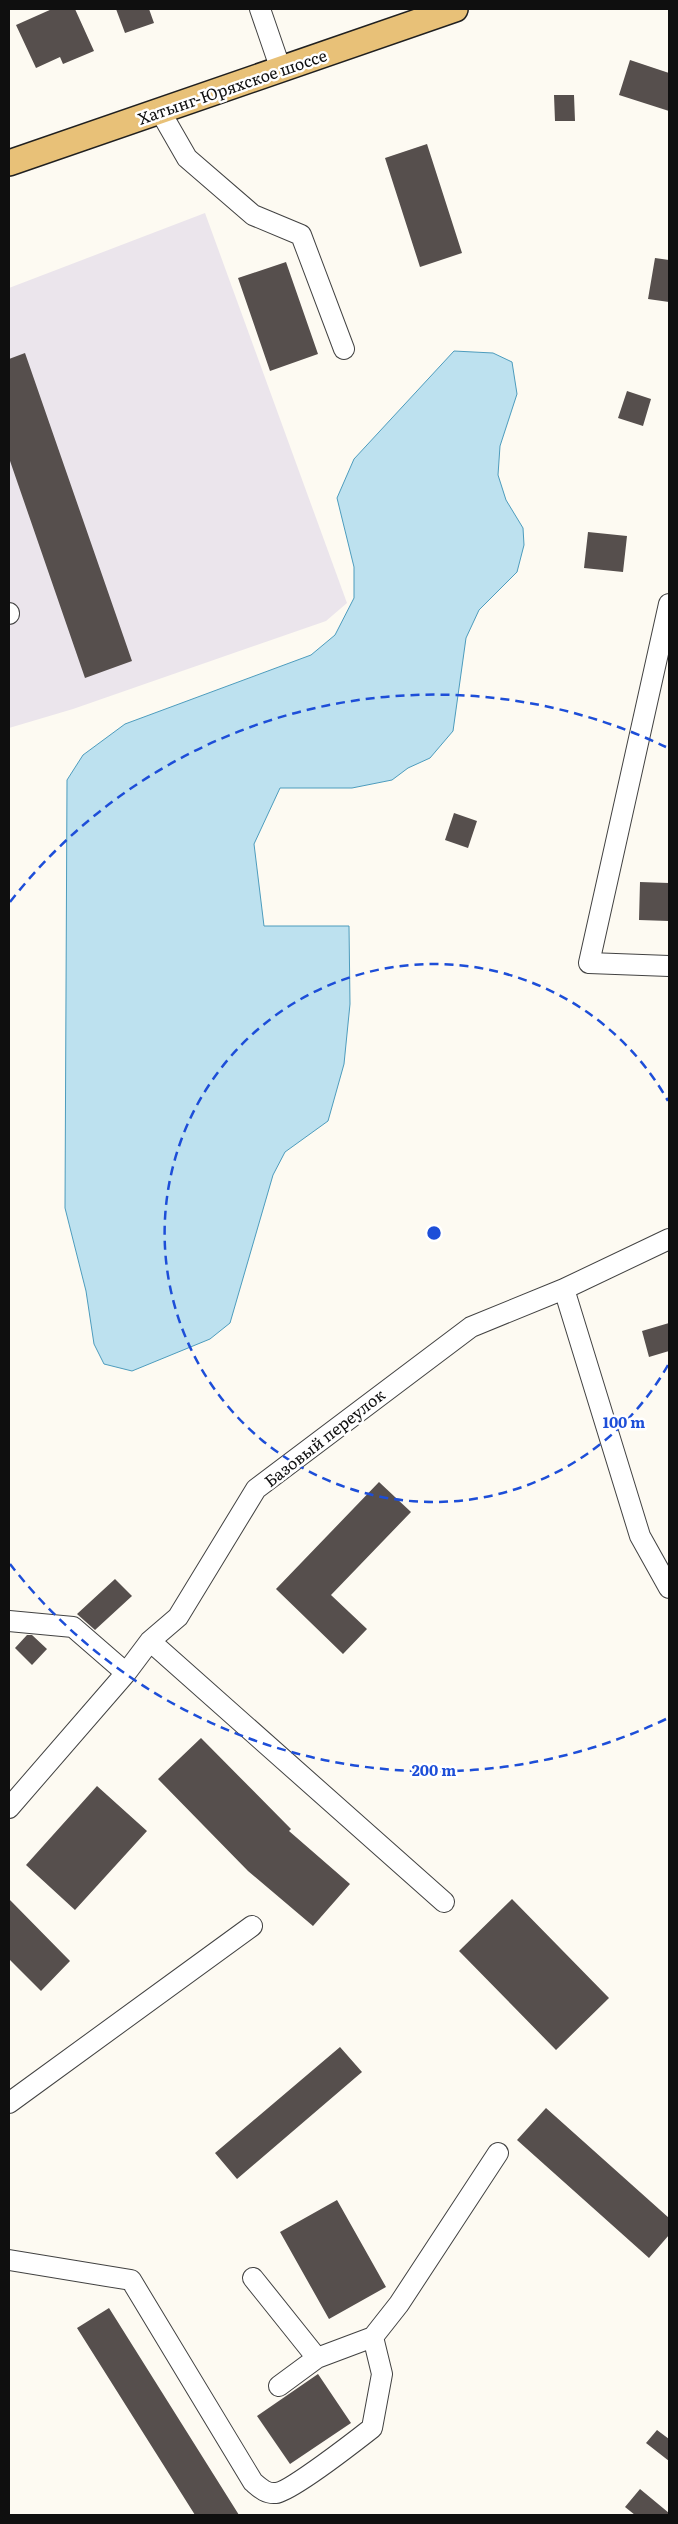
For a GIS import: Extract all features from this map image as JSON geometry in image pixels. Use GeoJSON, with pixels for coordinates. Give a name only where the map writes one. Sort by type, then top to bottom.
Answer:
{"type":"FeatureCollection","features":[{"type":"Feature","properties":{"kind":"main road","name":"Хатынг-Юряхское шоссе"},"geometry":{"type":"LineString","coordinates":[[9,163],[455,9]]}},
{"type":"Feature","properties":{"kind":"street"},"geometry":{"type":"LineString","coordinates":[[260,9],[281,70]]}},
{"type":"Feature","properties":{"kind":"street"},"geometry":{"type":"LineString","coordinates":[[160,111],[187,158],[253,214],[301,235],[344,349]]}},
{"type":"Feature","properties":{"kind":"street"},"geometry":{"type":"LineString","coordinates":[[669,604],[589,963],[669,966]]}},
{"type":"Feature","properties":{"kind":"street","name":"Базовый переулок"},"geometry":{"type":"LineString","coordinates":[[9,1808],[126,1673],[150,1641],[178,1617],[256,1488],[471,1327],[564,1289],[669,1239]]}},
{"type":"Feature","properties":{"kind":"street"},"geometry":{"type":"LineString","coordinates":[[564,1289],[640,1536],[669,1588]]}},
{"type":"Feature","properties":{"kind":"street"},"geometry":{"type":"LineString","coordinates":[[9,1621],[73,1627],[126,1673]]}},
{"type":"Feature","properties":{"kind":"street"},"geometry":{"type":"LineString","coordinates":[[150,1641],[444,1902]]}},
{"type":"Feature","properties":{"kind":"street"},"geometry":{"type":"LineString","coordinates":[[9,2103],[252,1926]]}},
{"type":"Feature","properties":{"kind":"street"},"geometry":{"type":"LineString","coordinates":[[279,2386],[317,2358],[373,2338],[399,2304],[498,2153]]}},
{"type":"Feature","properties":{"kind":"street"},"geometry":{"type":"LineString","coordinates":[[9,2260],[131,2280],[253,2482],[264,2492],[278,2493],[340,2454],[372,2428],[382,2374],[373,2338]]}},
{"type":"Feature","properties":{"kind":"street"},"geometry":{"type":"LineString","coordinates":[[253,2278],[317,2358]]}},
{"type":"Feature","properties":{"kind":"shaded area"},"geometry":{"type":"Polygon","coordinates":[[[205,213],[347,603],[326,621],[73,709],[9,728],[9,288],[205,213]]]}},
{"type":"Feature","properties":{"kind":"water"},"geometry":{"type":"Polygon","coordinates":[[[454,351],[493,353],[512,362],[517,394],[500,446],[498,475],[506,500],[523,528],[524,545],[517,572],[479,610],[466,638],[453,731],[430,758],[408,768],[392,780],[352,788],[280,788],[254,844],[264,926],[349,926],[350,1004],[344,1064],[328,1121],[285,1152],[273,1175],[230,1323],[210,1339],[132,1371],[104,1364],[94,1344],[86,1291],[65,1208],[67,780],[83,755],[125,724],[311,655],[335,635],[354,598],[354,567],[337,498],[354,459],[454,351]]]}},
{"type":"Feature","properties":{"kind":"building"},"geometry":{"type":"Polygon","coordinates":[[[52,9],[75,9],[94,51],[63,64],[60,57],[36,68],[16,25],[52,9]]]}},
{"type":"Feature","properties":{"kind":"building"},"geometry":{"type":"Polygon","coordinates":[[[116,9],[149,9],[154,23],[125,33],[116,9]]]}},
{"type":"Feature","properties":{"kind":"building"},"geometry":{"type":"Polygon","coordinates":[[[630,60],[669,73],[669,111],[619,95],[630,60]]]}},
{"type":"Feature","properties":{"kind":"building"},"geometry":{"type":"Polygon","coordinates":[[[554,95],[574,95],[575,121],[555,121],[554,95]]]}},
{"type":"Feature","properties":{"kind":"building"},"geometry":{"type":"Polygon","coordinates":[[[427,144],[462,253],[420,267],[385,158],[427,144]]]}},
{"type":"Feature","properties":{"kind":"building"},"geometry":{"type":"Polygon","coordinates":[[[655,258],[669,260],[669,302],[648,299],[655,258]]]}},
{"type":"Feature","properties":{"kind":"building"},"geometry":{"type":"Polygon","coordinates":[[[286,262],[318,354],[270,371],[238,278],[286,262]]]}},
{"type":"Feature","properties":{"kind":"building"},"geometry":{"type":"Polygon","coordinates":[[[25,353],[132,661],[85,678],[9,458],[9,359],[25,353]]]}},
{"type":"Feature","properties":{"kind":"building"},"geometry":{"type":"Polygon","coordinates":[[[627,391],[651,399],[643,426],[618,418],[627,391]]]}},
{"type":"Feature","properties":{"kind":"building"},"geometry":{"type":"Polygon","coordinates":[[[588,532],[627,536],[623,572],[584,568],[588,532]]]}},
{"type":"Feature","properties":{"kind":"building"},"geometry":{"type":"Polygon","coordinates":[[[454,813],[477,821],[468,848],[445,840],[454,813]]]}},
{"type":"Feature","properties":{"kind":"building"},"geometry":{"type":"Polygon","coordinates":[[[640,882],[669,883],[669,921],[639,920],[640,882]]]}},
{"type":"Feature","properties":{"kind":"building"},"geometry":{"type":"Polygon","coordinates":[[[669,1323],[669,1351],[649,1357],[642,1331],[669,1323]]]}},
{"type":"Feature","properties":{"kind":"building"},"geometry":{"type":"Polygon","coordinates":[[[379,1482],[411,1512],[331,1595],[367,1629],[343,1654],[276,1589],[379,1482]]]}},
{"type":"Feature","properties":{"kind":"building"},"geometry":{"type":"Polygon","coordinates":[[[115,1579],[132,1596],[95,1630],[77,1614],[115,1579]]]}},
{"type":"Feature","properties":{"kind":"building"},"geometry":{"type":"Polygon","coordinates":[[[27,1635],[32,1635],[47,1649],[32,1665],[15,1648],[27,1635]]]}},
{"type":"Feature","properties":{"kind":"building"},"geometry":{"type":"Polygon","coordinates":[[[201,1738],[291,1829],[289,1831],[350,1884],[313,1926],[248,1871],[158,1779],[201,1738]]]}},
{"type":"Feature","properties":{"kind":"building"},"geometry":{"type":"Polygon","coordinates":[[[97,1786],[147,1831],[75,1910],[26,1865],[97,1786]]]}},
{"type":"Feature","properties":{"kind":"building"},"geometry":{"type":"Polygon","coordinates":[[[9,1899],[70,1961],[41,1991],[9,1959],[9,1899]]]}},
{"type":"Feature","properties":{"kind":"building"},"geometry":{"type":"Polygon","coordinates":[[[512,1899],[609,1998],[556,2050],[459,1951],[512,1899]]]}},
{"type":"Feature","properties":{"kind":"building"},"geometry":{"type":"Polygon","coordinates":[[[340,2047],[362,2072],[237,2179],[215,2153],[340,2047]]]}},
{"type":"Feature","properties":{"kind":"building"},"geometry":{"type":"Polygon","coordinates":[[[546,2108],[669,2218],[669,2235],[649,2258],[517,2140],[546,2108]]]}},
{"type":"Feature","properties":{"kind":"building"},"geometry":{"type":"Polygon","coordinates":[[[337,2200],[386,2287],[329,2319],[280,2232],[337,2200]]]}},
{"type":"Feature","properties":{"kind":"building"},"geometry":{"type":"Polygon","coordinates":[[[109,2308],[239,2515],[195,2515],[77,2328],[109,2308]]]}},
{"type":"Feature","properties":{"kind":"building"},"geometry":{"type":"Polygon","coordinates":[[[318,2374],[351,2423],[290,2464],[257,2416],[318,2374]]]}},
{"type":"Feature","properties":{"kind":"building"},"geometry":{"type":"Polygon","coordinates":[[[657,2430],[669,2439],[669,2461],[646,2443],[657,2430]]]}},
{"type":"Feature","properties":{"kind":"building"},"geometry":{"type":"Polygon","coordinates":[[[640,2489],[669,2515],[635,2515],[625,2507],[640,2489]]]}}]}
